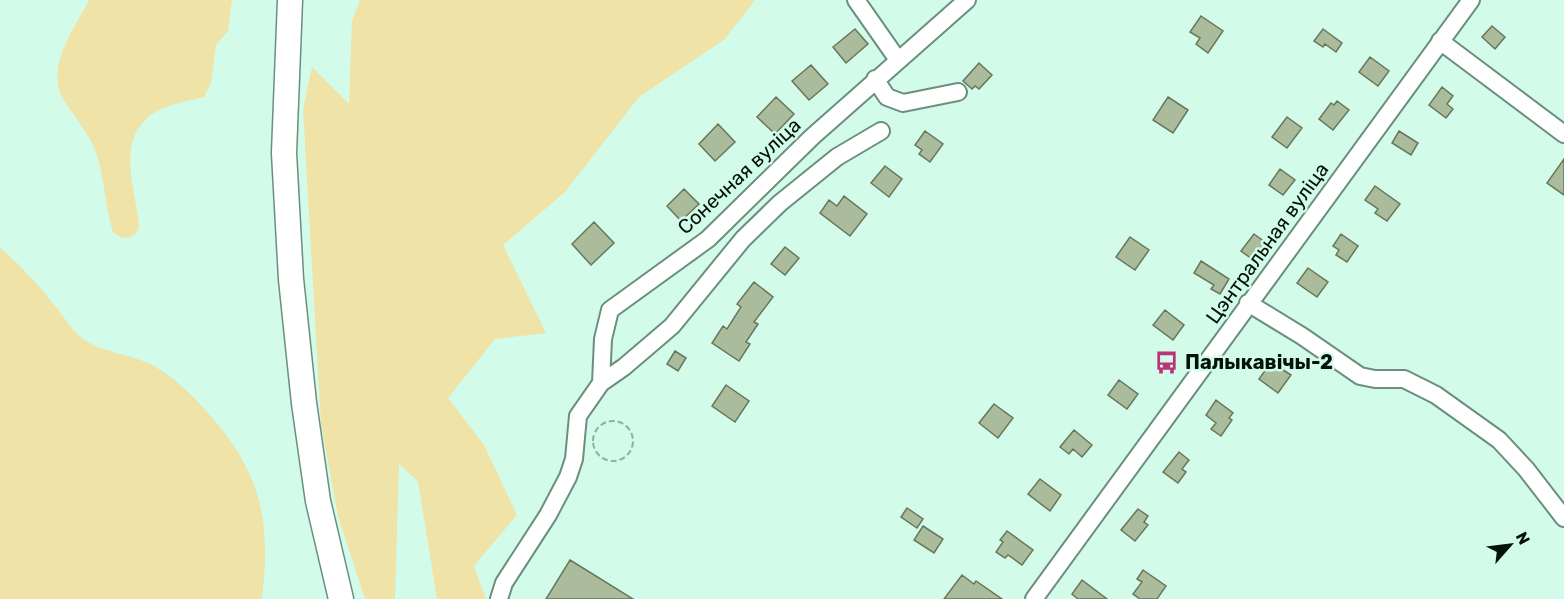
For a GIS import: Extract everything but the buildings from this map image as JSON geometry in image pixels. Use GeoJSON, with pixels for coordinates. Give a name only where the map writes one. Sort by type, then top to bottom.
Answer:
{"type":"FeatureCollection","features":[{"type":"Feature","properties":{"kind":"highway"},"geometry":{"type":"LineString","coordinates":[[290,0],[284,153],[291,279],[304,403],[318,501],[341,599]]}},
{"type":"Feature","properties":{"kind":"street"},"geometry":{"type":"LineString","coordinates":[[856,0],[898,60]]}},
{"type":"Feature","properties":{"kind":"street","name":"Сонечная вуліца"},"geometry":{"type":"LineString","coordinates":[[601,383],[604,325],[610,310],[708,239],[812,136],[968,0]]}},
{"type":"Feature","properties":{"kind":"street","name":"Цэнтральная вуліца"},"geometry":{"type":"LineString","coordinates":[[1034,599],[1471,0]]}},
{"type":"Feature","properties":{"kind":"street"},"geometry":{"type":"LineString","coordinates":[[1440,41],[1564,134]]}},
{"type":"Feature","properties":{"kind":"street"},"geometry":{"type":"LineString","coordinates":[[875,80],[887,97],[903,103],[958,92]]}},
{"type":"Feature","properties":{"kind":"street"},"geometry":{"type":"LineString","coordinates":[[499,598],[504,583],[548,516],[568,477],[574,459],[578,416],[601,383],[624,367],[672,326],[743,239],[780,203],[837,157],[881,131]]}},
{"type":"Feature","properties":{"kind":"street"},"geometry":{"type":"LineString","coordinates":[[1248,303],[1302,336],[1360,376],[1374,380],[1404,379],[1436,395],[1499,440],[1526,469],[1564,518]]}},
{"type":"Feature","properties":{"kind":"path"},"geometry":{"type":"LineString","coordinates":[[614,420],[630,430],[633,435],[632,448],[624,458],[605,460],[593,446],[594,434],[602,424],[614,420]]}},
{"type":"Feature","properties":{"kind":"shaded area"},"geometry":{"type":"Polygon","coordinates":[[[89,0],[232,0],[228,31],[216,45],[211,83],[204,97],[159,110],[145,120],[136,133],[131,147],[130,162],[139,225],[136,233],[129,238],[121,237],[113,232],[102,176],[92,143],[62,97],[58,85],[58,72],[64,47],[89,0]]]}},
{"type":"Feature","properties":{"kind":"shaded area"},"geometry":{"type":"Polygon","coordinates":[[[360,0],[755,0],[725,39],[639,97],[565,192],[503,245],[546,333],[495,339],[448,398],[484,445],[517,515],[474,566],[486,599],[437,599],[418,481],[399,464],[395,599],[365,599],[338,516],[321,424],[303,109],[312,67],[349,104],[352,21],[360,0]]]}},
{"type":"Feature","properties":{"kind":"shaded area"},"geometry":{"type":"Polygon","coordinates":[[[0,248],[36,284],[78,335],[98,347],[146,362],[162,371],[190,394],[227,436],[241,457],[259,500],[265,546],[262,599],[0,599],[0,248]]]}},
{"type":"Feature","properties":{"kind":"place","name":"Палыкавічы-2"},"geometry":{"type":"Point","coordinates":[1167,362]}}]}
